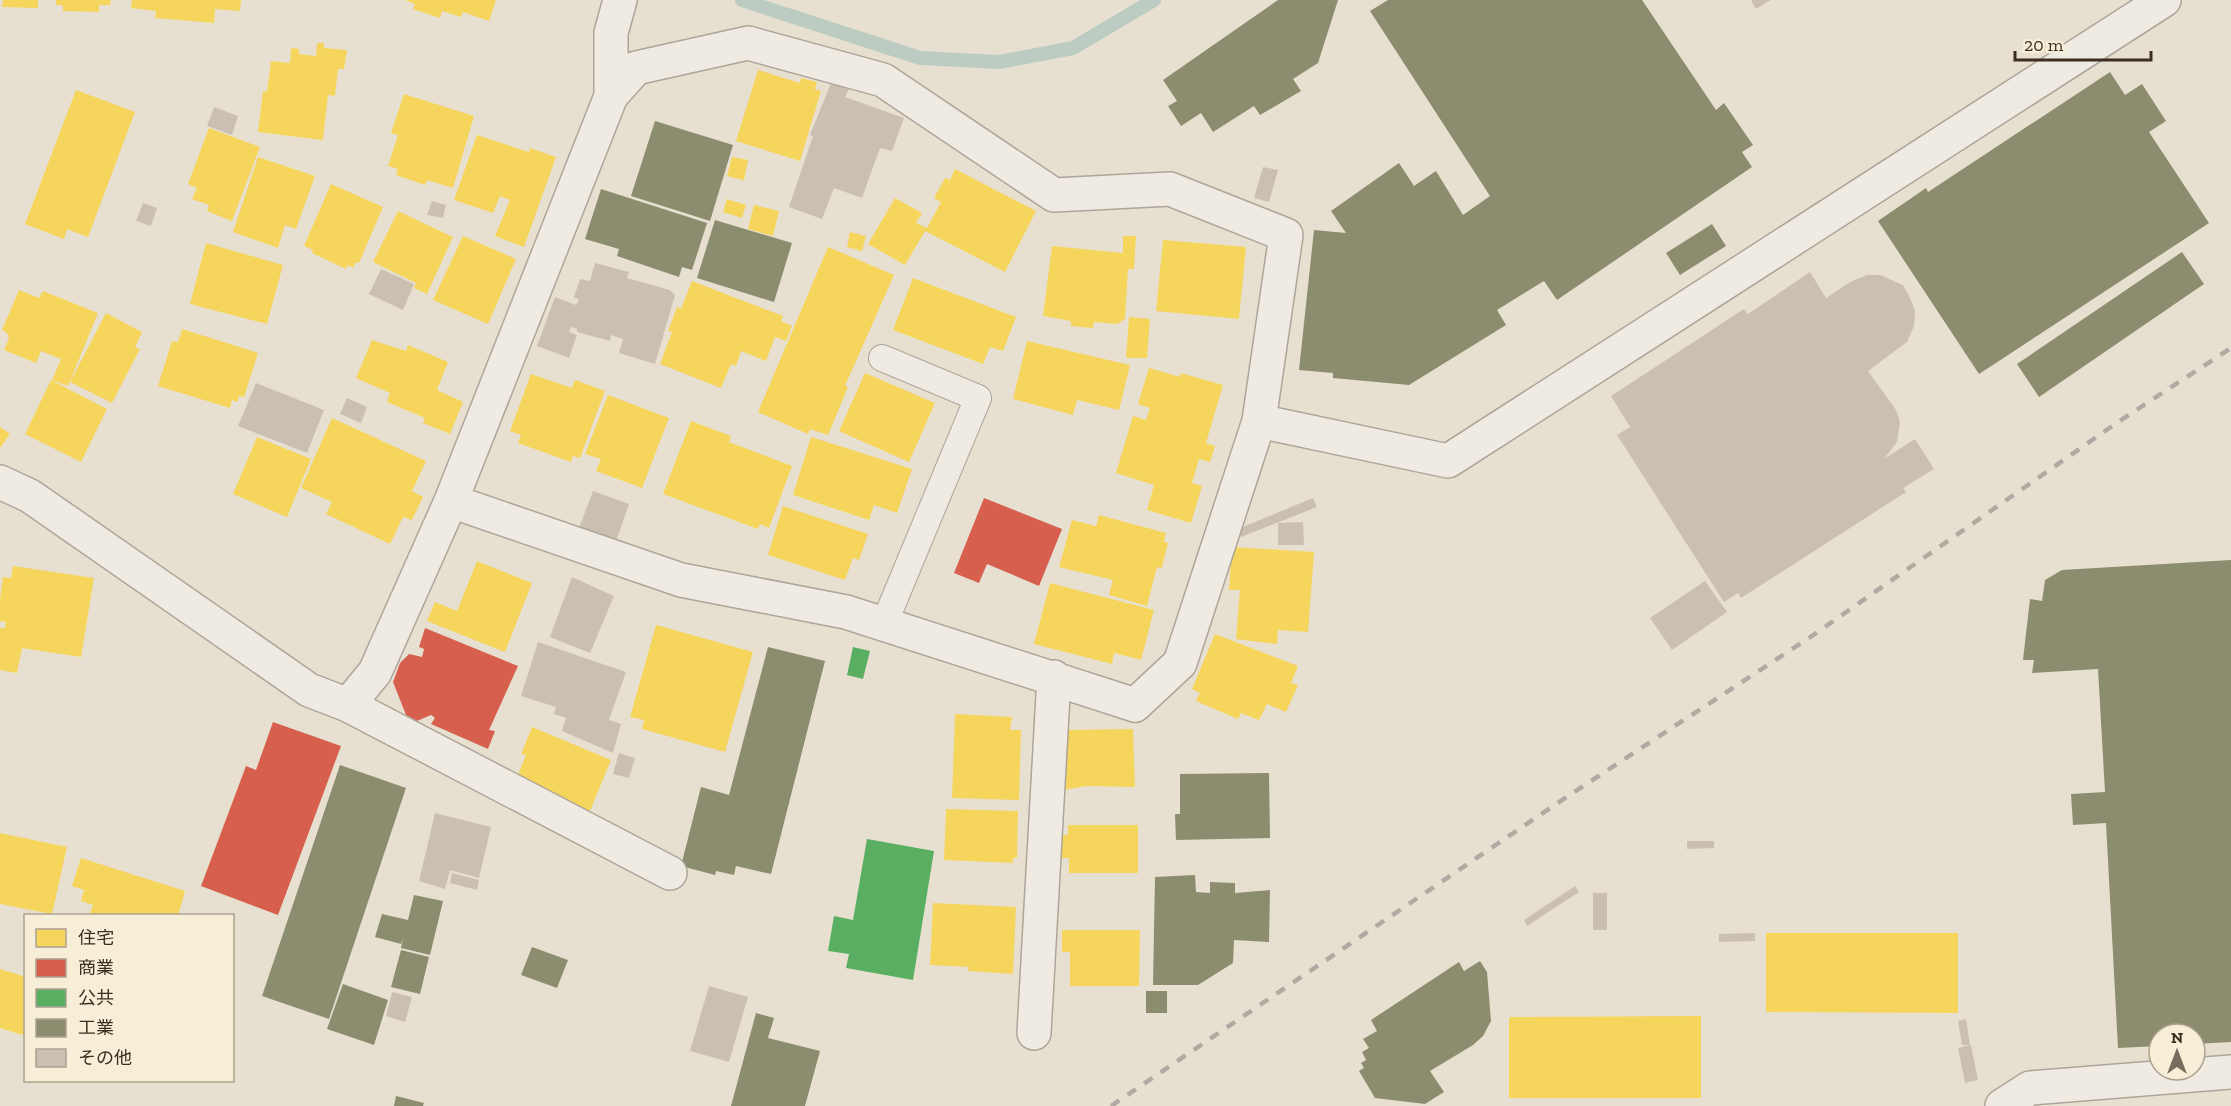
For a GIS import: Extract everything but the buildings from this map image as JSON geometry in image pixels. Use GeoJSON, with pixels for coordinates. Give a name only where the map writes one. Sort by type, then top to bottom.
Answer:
{"type":"FeatureCollection","features":[{"type":"Feature","properties":{"kind":"street"},"geometry":{"type":"LineString","coordinates":[[611,96],[611,33],[620,0]]}},
{"type":"Feature","properties":{"kind":"street"},"geometry":{"type":"LineString","coordinates":[[1259,422],[1448,461],[2163,0]]}},
{"type":"Feature","properties":{"kind":"street"},"geometry":{"type":"LineString","coordinates":[[348,705],[375,672],[451,501],[611,96],[636,68],[748,43],[883,80],[1054,195],[1170,189],[1286,235],[1259,422],[1180,663],[1134,705],[1054,677],[846,612],[681,580],[451,501]]}},
{"type":"Feature","properties":{"kind":"street"},"geometry":{"type":"LineString","coordinates":[[0,482],[30,496],[309,690],[348,705],[670,873]]}},
{"type":"Feature","properties":{"kind":"street"},"geometry":{"type":"LineString","coordinates":[[1034,1033],[1054,677]]}},
{"type":"Feature","properties":{"kind":"street"},"geometry":{"type":"LineString","coordinates":[[2001,1106],[2030,1088],[2231,1072]]}},
{"type":"Feature","properties":{"kind":"lane"},"geometry":{"type":"LineString","coordinates":[[882,358],[978,398],[884,624]]}},
{"type":"Feature","properties":{"kind":"waterway"},"geometry":{"type":"LineString","coordinates":[[742,0],[920,58],[999,62],[1073,48],[1154,0]]}},
{"type":"Feature","properties":{"kind":"railway"},"geometry":{"type":"LineString","coordinates":[[1111,1106],[1562,800],[1809,638],[2118,422],[2231,348]]}}]}
